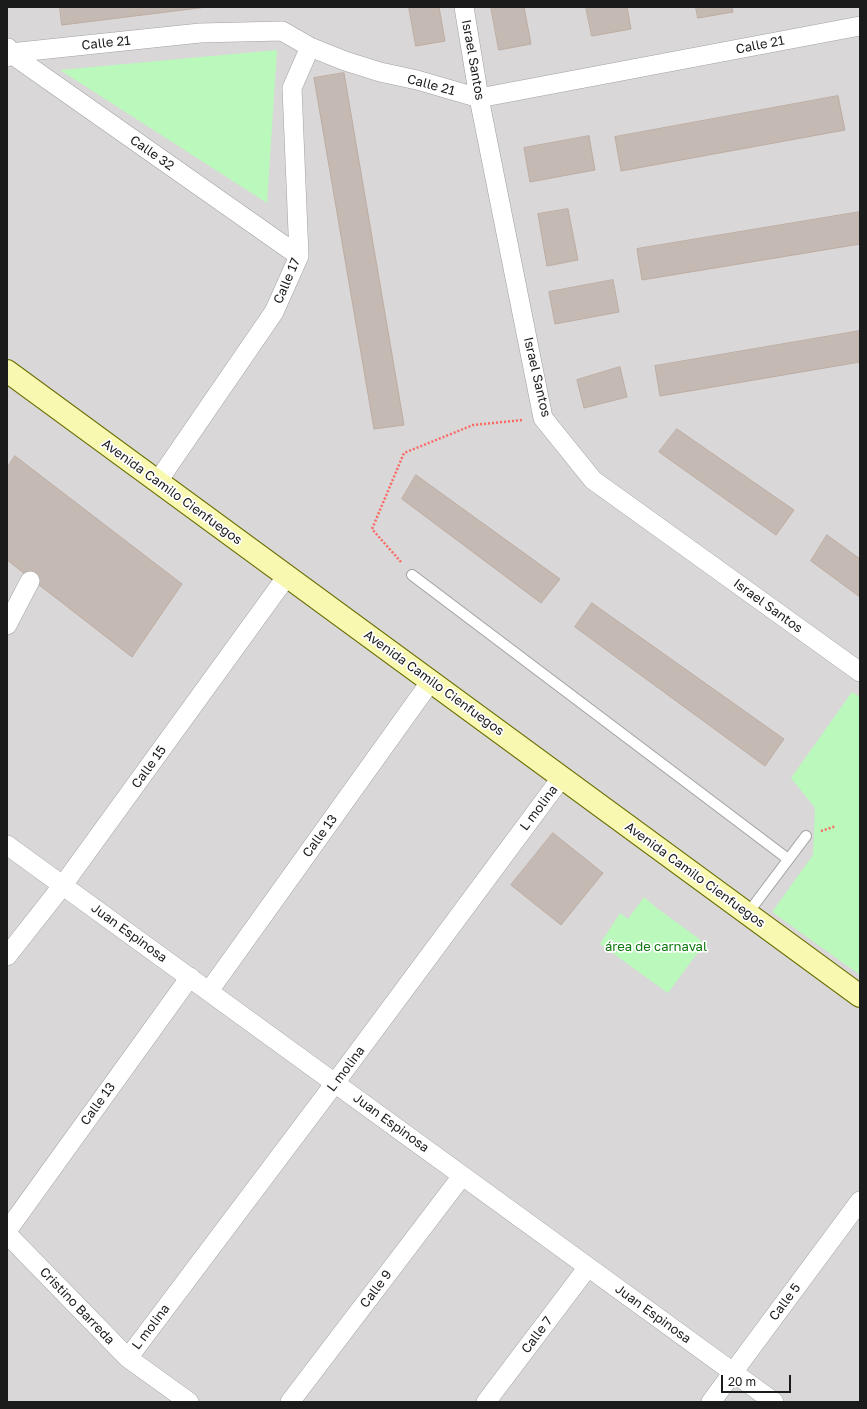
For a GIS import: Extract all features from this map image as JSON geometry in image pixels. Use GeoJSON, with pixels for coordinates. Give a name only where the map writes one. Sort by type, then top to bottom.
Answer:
{"type":"FeatureCollection","features":[{"type":"Feature","properties":{"kind":"main road","name":"Avenida Camilo Cienfuegos"},"geometry":{"type":"LineString","coordinates":[[7,371],[860,996]]}},
{"type":"Feature","properties":{"kind":"street","name":"Israel Santos"},"geometry":{"type":"LineString","coordinates":[[464,7],[479,98],[543,418],[593,480],[860,672]]}},
{"type":"Feature","properties":{"kind":"street","name":"Calle 21"},"geometry":{"type":"LineString","coordinates":[[8,52],[200,33],[282,31],[310,47],[380,72],[417,80],[479,98],[860,26]]}},
{"type":"Feature","properties":{"kind":"street","name":"Calle 17"},"geometry":{"type":"LineString","coordinates":[[158,482],[274,312],[299,256],[292,88],[310,47]]}},
{"type":"Feature","properties":{"kind":"street","name":"Calle 32"},"geometry":{"type":"LineString","coordinates":[[8,52],[299,256]]}},
{"type":"Feature","properties":{"kind":"street","name":"Calle 15"},"geometry":{"type":"LineString","coordinates":[[7,956],[63,885],[287,576]]}},
{"type":"Feature","properties":{"kind":"street"},"geometry":{"type":"LineString","coordinates":[[7,625],[30,581]]}},
{"type":"Feature","properties":{"kind":"street","name":"Calle 13"},"geometry":{"type":"LineString","coordinates":[[209,991],[431,681]]}},
{"type":"Feature","properties":{"kind":"street","name":"L molina"},"geometry":{"type":"LineString","coordinates":[[128,1358],[335,1083],[562,777]]}},
{"type":"Feature","properties":{"kind":"street","name":"Juan Espinosa"},"geometry":{"type":"LineString","coordinates":[[7,845],[774,1402]]}},
{"type":"Feature","properties":{"kind":"street","name":"Calle 13"},"geometry":{"type":"LineString","coordinates":[[7,1231],[190,977]]}},
{"type":"Feature","properties":{"kind":"street","name":"Calle 9"},"geometry":{"type":"LineString","coordinates":[[290,1402],[462,1176]]}},
{"type":"Feature","properties":{"kind":"street","name":"Calle 5"},"geometry":{"type":"LineString","coordinates":[[711,1402],[860,1201]]}},
{"type":"Feature","properties":{"kind":"street","name":"Cristino Barreda"},"geometry":{"type":"LineString","coordinates":[[7,1234],[128,1358],[189,1402]]}},
{"type":"Feature","properties":{"kind":"street","name":"Calle 7"},"geometry":{"type":"LineString","coordinates":[[486,1402],[588,1267]]}},
{"type":"Feature","properties":{"kind":"lane"},"geometry":{"type":"LineString","coordinates":[[412,575],[788,859]]}},
{"type":"Feature","properties":{"kind":"lane"},"geometry":{"type":"LineString","coordinates":[[748,913],[806,836]]}},
{"type":"Feature","properties":{"kind":"path"},"geometry":{"type":"LineString","coordinates":[[412,575],[372,529],[404,453],[473,425],[543,418]]}},
{"type":"Feature","properties":{"kind":"shaded area"},"geometry":{"type":"Polygon","coordinates":[[[7,7],[860,7],[860,1402],[7,1402],[7,7]]]}},
{"type":"Feature","properties":{"kind":"green space"},"geometry":{"type":"Polygon","coordinates":[[[277,50],[267,203],[60,70],[277,50]]]}},
{"type":"Feature","properties":{"kind":"green space"},"geometry":{"type":"Polygon","coordinates":[[[852,692],[860,697],[860,975],[772,912],[813,855],[815,808],[791,778],[852,692]]]}},
{"type":"Feature","properties":{"kind":"green space","name":"área de carnaval"},"geometry":{"type":"Polygon","coordinates":[[[644,897],[704,944],[668,993],[600,944],[620,913],[628,919],[644,897]]]}},
{"type":"Feature","properties":{"kind":"building"},"geometry":{"type":"Polygon","coordinates":[[[60,7],[207,7],[62,25],[60,7]]]}},
{"type":"Feature","properties":{"kind":"building"},"geometry":{"type":"Polygon","coordinates":[[[409,7],[439,7],[445,41],[416,46],[409,7]]]}},
{"type":"Feature","properties":{"kind":"building"},"geometry":{"type":"Polygon","coordinates":[[[491,7],[524,7],[531,44],[499,50],[491,7]]]}},
{"type":"Feature","properties":{"kind":"building"},"geometry":{"type":"Polygon","coordinates":[[[586,7],[627,7],[631,29],[592,36],[586,7]]]}},
{"type":"Feature","properties":{"kind":"building"},"geometry":{"type":"Polygon","coordinates":[[[696,7],[732,7],[733,12],[698,18],[696,7]]]}},
{"type":"Feature","properties":{"kind":"building"},"geometry":{"type":"Polygon","coordinates":[[[344,73],[404,425],[374,429],[314,78],[344,73]]]}},
{"type":"Feature","properties":{"kind":"building"},"geometry":{"type":"Polygon","coordinates":[[[838,96],[845,130],[621,171],[615,137],[838,96]]]}},
{"type":"Feature","properties":{"kind":"building"},"geometry":{"type":"Polygon","coordinates":[[[589,136],[595,170],[530,182],[524,148],[589,136]]]}},
{"type":"Feature","properties":{"kind":"building"},"geometry":{"type":"Polygon","coordinates":[[[568,209],[578,260],[547,266],[538,214],[568,209]]]}},
{"type":"Feature","properties":{"kind":"building"},"geometry":{"type":"Polygon","coordinates":[[[860,212],[860,244],[642,280],[637,249],[860,212]]]}},
{"type":"Feature","properties":{"kind":"building"},"geometry":{"type":"Polygon","coordinates":[[[613,280],[619,312],[555,324],[549,292],[613,280]]]}},
{"type":"Feature","properties":{"kind":"building"},"geometry":{"type":"Polygon","coordinates":[[[860,331],[860,362],[660,396],[655,366],[860,331]]]}},
{"type":"Feature","properties":{"kind":"building"},"geometry":{"type":"Polygon","coordinates":[[[620,367],[627,397],[584,408],[577,380],[620,367]]]}},
{"type":"Feature","properties":{"kind":"building"},"geometry":{"type":"Polygon","coordinates":[[[677,429],[794,510],[776,535],[659,452],[677,429]]]}},
{"type":"Feature","properties":{"kind":"building"},"geometry":{"type":"Polygon","coordinates":[[[15,456],[182,584],[132,657],[7,560],[7,468],[15,456]]]}},
{"type":"Feature","properties":{"kind":"building"},"geometry":{"type":"Polygon","coordinates":[[[416,475],[560,579],[541,603],[402,499],[416,475]]]}},
{"type":"Feature","properties":{"kind":"building"},"geometry":{"type":"Polygon","coordinates":[[[827,535],[860,559],[860,597],[811,561],[827,535]]]}},
{"type":"Feature","properties":{"kind":"building"},"geometry":{"type":"Polygon","coordinates":[[[592,603],[784,739],[765,766],[575,627],[592,603]]]}},
{"type":"Feature","properties":{"kind":"building"},"geometry":{"type":"Polygon","coordinates":[[[553,833],[603,873],[561,925],[511,885],[553,833]]]}}]}
